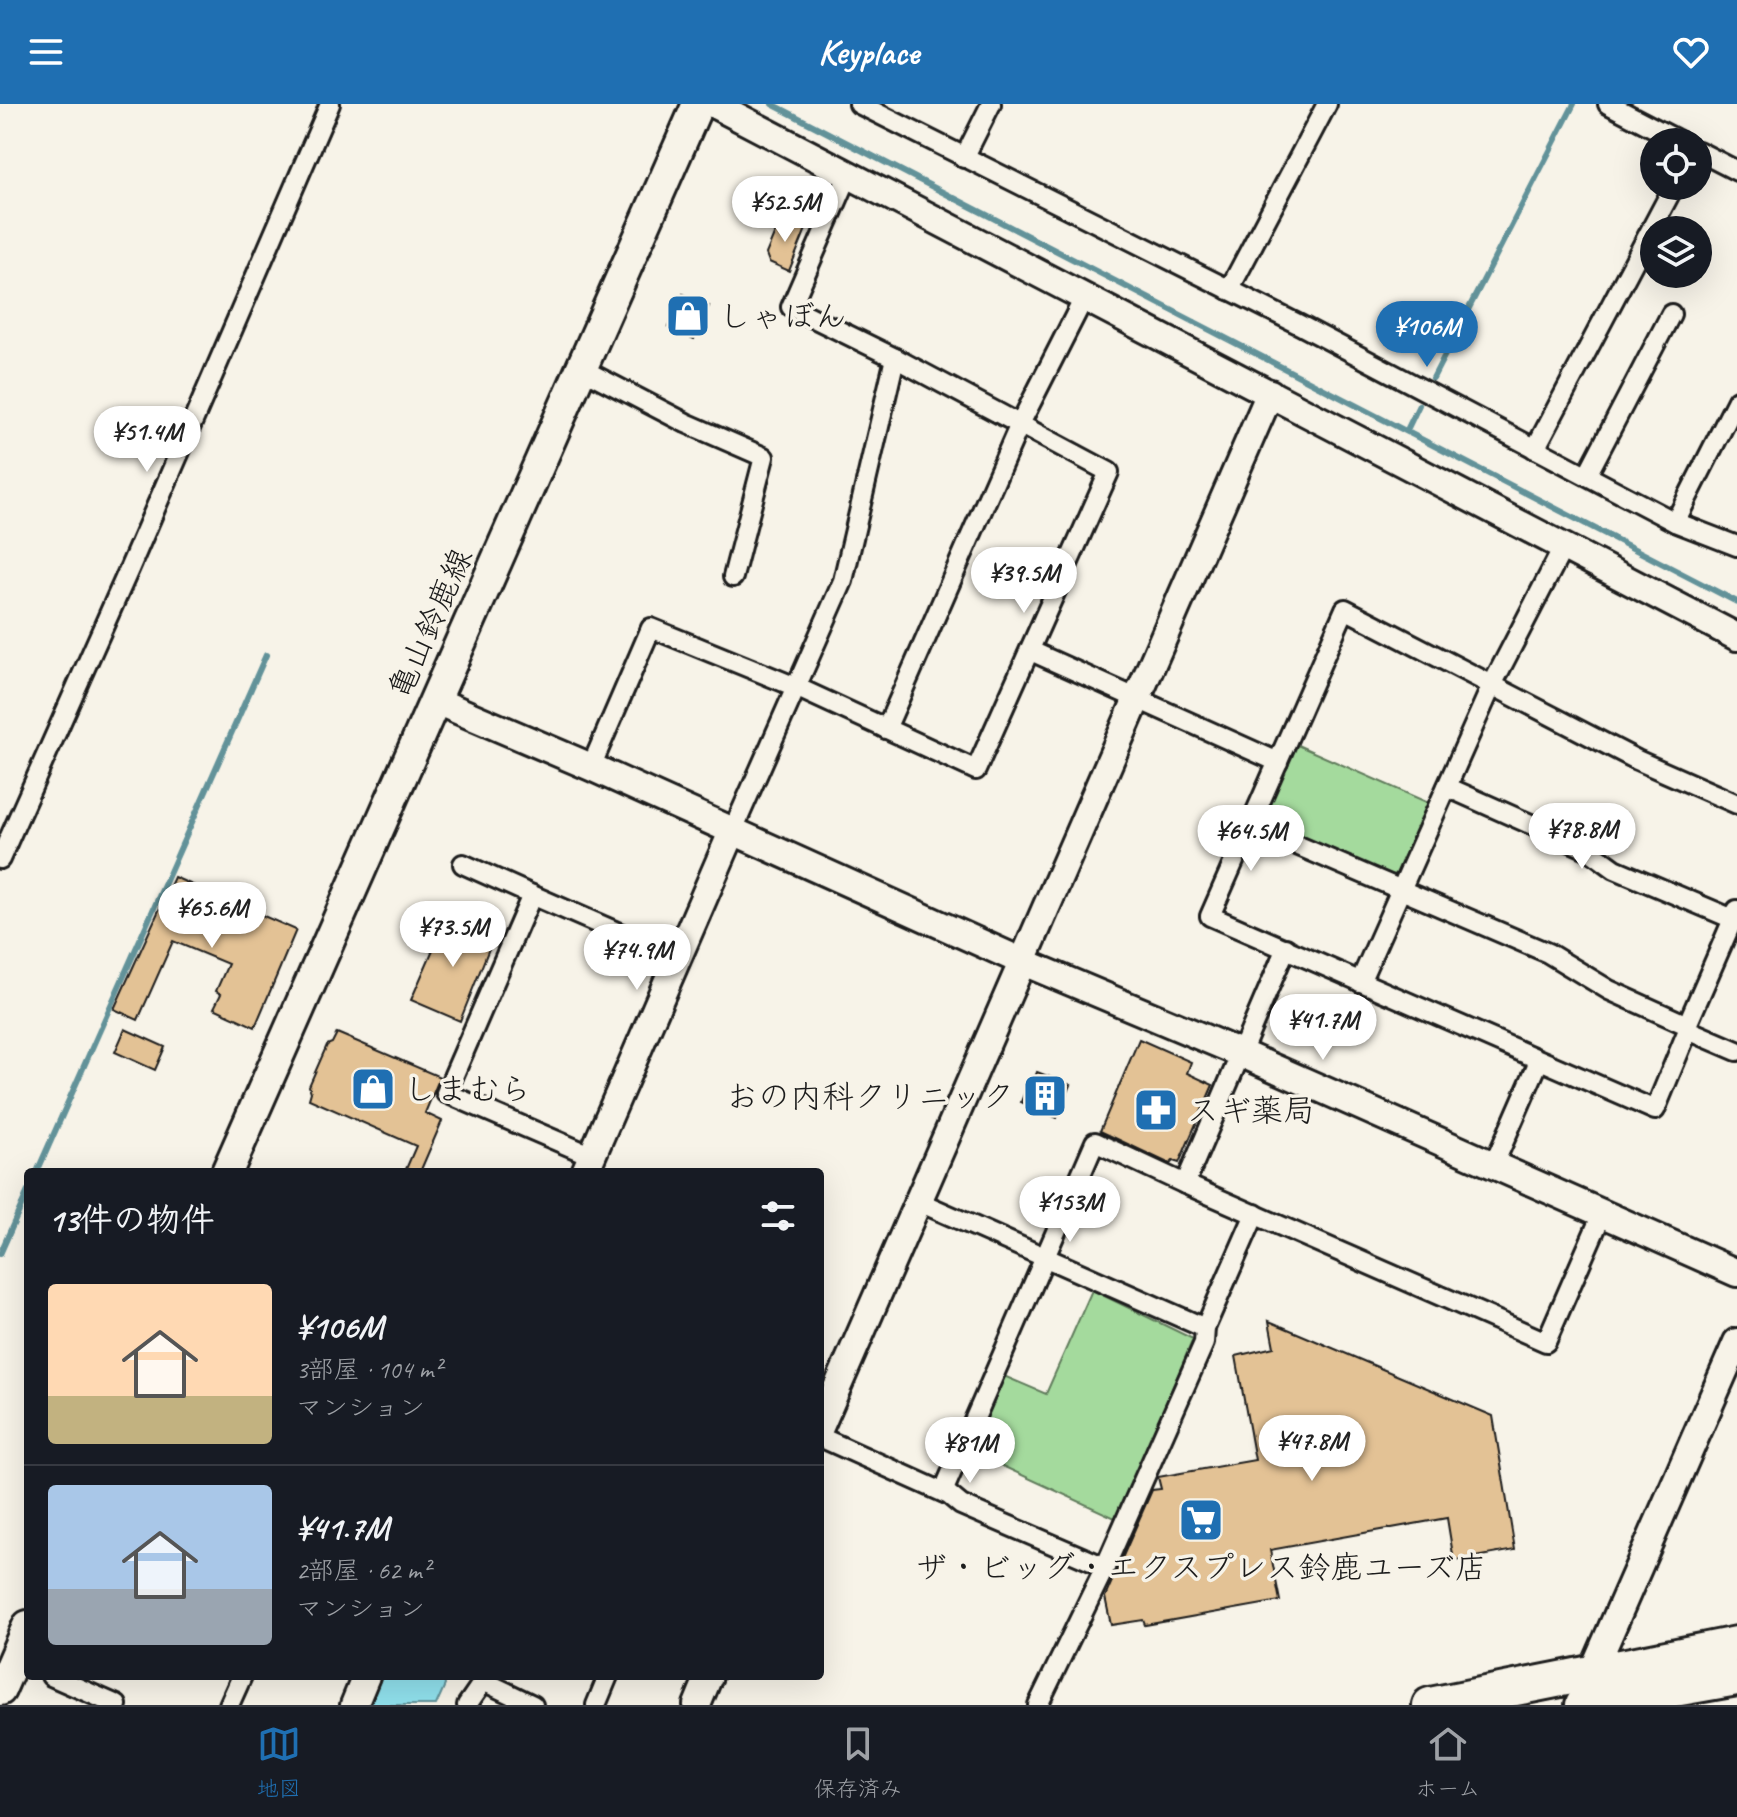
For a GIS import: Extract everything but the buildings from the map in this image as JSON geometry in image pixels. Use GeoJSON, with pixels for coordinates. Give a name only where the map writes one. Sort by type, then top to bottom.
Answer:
{"type":"FeatureCollection","features":[{"type":"Feature","properties":{"kind":"highway"},"geometry":{"type":"LineString","coordinates":[[1430,1705],[1737,1644]]}},
{"type":"Feature","properties":{"kind":"highway"},"geometry":{"type":"LineString","coordinates":[[1580,1705],[1737,1678]]}},
{"type":"Feature","properties":{"kind":"main road","name":"亀山鈴鹿線"},"geometry":{"type":"LineString","coordinates":[[229,1168],[698,104]]}},
{"type":"Feature","properties":{"kind":"main road"},"geometry":{"type":"LineString","coordinates":[[11,1668],[24,1636]]}},
{"type":"Feature","properties":{"kind":"street"},"geometry":{"type":"LineString","coordinates":[[0,859],[330,104]]}},
{"type":"Feature","properties":{"kind":"street"},"geometry":{"type":"LineString","coordinates":[[713,104],[1737,637]]}},
{"type":"Feature","properties":{"kind":"street"},"geometry":{"type":"LineString","coordinates":[[859,104],[1229,290],[1675,522],[1737,546]]}},
{"type":"Feature","properties":{"kind":"street"},"geometry":{"type":"LineString","coordinates":[[964,158],[991,104]]}},
{"type":"Feature","properties":{"kind":"street"},"geometry":{"type":"LineString","coordinates":[[1229,290],[1327,104]]}},
{"type":"Feature","properties":{"kind":"street"},"geometry":{"type":"LineString","coordinates":[[1608,104],[1654,128]]}},
{"type":"Feature","properties":{"kind":"street"},"geometry":{"type":"LineString","coordinates":[[1712,158],[1737,171]]}},
{"type":"Feature","properties":{"kind":"street"},"geometry":{"type":"LineString","coordinates":[[591,767],[651,628],[796,687],[976,770],[1109,472],[895,358],[791,307],[848,176]]}},
{"type":"Feature","properties":{"kind":"street"},"geometry":{"type":"LineString","coordinates":[[1535,449],[1667,200]]}},
{"type":"Feature","properties":{"kind":"street"},"geometry":{"type":"LineString","coordinates":[[886,729],[1020,424],[1084,298]]}},
{"type":"Feature","properties":{"kind":"street"},"geometry":{"type":"LineString","coordinates":[[1587,475],[1671,314]]}},
{"type":"Feature","properties":{"kind":"street"},"geometry":{"type":"LineString","coordinates":[[532,895],[446,1093],[589,1164],[843,581],[895,358]]}},
{"type":"Feature","properties":{"kind":"street"},"geometry":{"type":"LineString","coordinates":[[582,369],[686,423],[764,457],[733,577]]}},
{"type":"Feature","properties":{"kind":"street"},"geometry":{"type":"LineString","coordinates":[[824,1418],[1134,699],[1270,393]]}},
{"type":"Feature","properties":{"kind":"street"},"geometry":{"type":"LineString","coordinates":[[1675,522],[1737,400]]}},
{"type":"Feature","properties":{"kind":"street"},"geometry":{"type":"LineString","coordinates":[[1360,982],[1492,685],[1564,546]]}},
{"type":"Feature","properties":{"kind":"street"},"geometry":{"type":"LineString","coordinates":[[1447,787],[1589,850],[1615,869],[1735,915],[1655,1110],[1210,916],[1345,609],[1637,760],[1737,804]]}},
{"type":"Feature","properties":{"kind":"street"},"geometry":{"type":"LineString","coordinates":[[1031,651],[1278,762]]}},
{"type":"Feature","properties":{"kind":"street"},"geometry":{"type":"LineString","coordinates":[[434,700],[733,830],[1021,961],[1240,1053],[1737,1273]]}},
{"type":"Feature","properties":{"kind":"street"},"geometry":{"type":"LineString","coordinates":[[1250,825],[1548,953],[1609,990],[1737,1051]]}},
{"type":"Feature","properties":{"kind":"street"},"geometry":{"type":"LineString","coordinates":[[463,864],[679,959]]}},
{"type":"Feature","properties":{"kind":"street"},"geometry":{"type":"LineString","coordinates":[[1185,1184],[1286,948]]}},
{"type":"Feature","properties":{"kind":"street"},"geometry":{"type":"LineString","coordinates":[[1494,1164],[1539,1061]]}},
{"type":"Feature","properties":{"kind":"street"},"geometry":{"type":"LineString","coordinates":[[943,1492],[1095,1142],[1546,1342],[1602,1214]]}},
{"type":"Feature","properties":{"kind":"street"},"geometry":{"type":"LineString","coordinates":[[917,1201],[1205,1328]]}},
{"type":"Feature","properties":{"kind":"street"},"geometry":{"type":"LineString","coordinates":[[1038,1705],[1105,1567],[1204,1343],[1205,1328],[1255,1214]]}},
{"type":"Feature","properties":{"kind":"street"},"geometry":{"type":"LineString","coordinates":[[1580,1705],[1730,1380],[1737,1342]]}},
{"type":"Feature","properties":{"kind":"street"},"geometry":{"type":"LineString","coordinates":[[824,1439],[943,1492],[961,1505],[1105,1567]]}},
{"type":"Feature","properties":{"kind":"street"},"geometry":{"type":"LineString","coordinates":[[60,1680],[117,1705]]}},
{"type":"Feature","properties":{"kind":"street"},"geometry":{"type":"LineString","coordinates":[[229,1705],[240,1680]]}},
{"type":"Feature","properties":{"kind":"street"},"geometry":{"type":"LineString","coordinates":[[354,1705],[364,1680]]}},
{"type":"Feature","properties":{"kind":"street"},"geometry":{"type":"LineString","coordinates":[[467,1705],[484,1680]]}},
{"type":"Feature","properties":{"kind":"street"},"geometry":{"type":"LineString","coordinates":[[487,1680],[533,1705]]}},
{"type":"Feature","properties":{"kind":"street"},"geometry":{"type":"LineString","coordinates":[[596,1705],[606,1680]]}},
{"type":"Feature","properties":{"kind":"street"},"geometry":{"type":"LineString","coordinates":[[697,1705],[707,1680]]}},
{"type":"Feature","properties":{"kind":"green space"},"geometry":{"type":"Polygon","coordinates":[[[1295,744],[1431,804],[1399,873],[1390,876],[1268,824],[1264,814],[1295,744]]]}},
{"type":"Feature","properties":{"kind":"green space"},"geometry":{"type":"Polygon","coordinates":[[[1092,1290],[1193,1339],[1117,1519],[972,1452],[1004,1376],[1046,1394],[1092,1290]]]}},
{"type":"Feature","properties":{"kind":"water"},"geometry":{"type":"Polygon","coordinates":[[[380,1680],[444,1680],[445,1685],[436,1705],[369,1705],[380,1680]]]}},
{"type":"Feature","properties":{"kind":"waterway"},"geometry":{"type":"LineString","coordinates":[[772,104],[1737,602]]}},
{"type":"Feature","properties":{"kind":"waterway"},"geometry":{"type":"LineString","coordinates":[[1433,378],[1574,104]]}},
{"type":"Feature","properties":{"kind":"waterway"},"geometry":{"type":"LineString","coordinates":[[1407,430],[1419,405]]}},
{"type":"Feature","properties":{"kind":"waterway"},"geometry":{"type":"LineString","coordinates":[[39,1168],[266,655]]}},
{"type":"Feature","properties":{"kind":"waterway"},"geometry":{"type":"LineString","coordinates":[[0,1254],[24,1200]]}},
{"type":"Feature","properties":{"kind":"place","name":"しゃぼん"},"geometry":{"type":"Point","coordinates":[688,316]}},
{"type":"Feature","properties":{"kind":"place","name":"しまむら"},"geometry":{"type":"Point","coordinates":[373,1089]}},
{"type":"Feature","properties":{"kind":"place","name":"おの内科クリニック"},"geometry":{"type":"Point","coordinates":[1045,1096]}},
{"type":"Feature","properties":{"kind":"place","name":"スギ薬局"},"geometry":{"type":"Point","coordinates":[1156,1110]}},
{"type":"Feature","properties":{"kind":"place","name":"ザ・ビッグ・エクスプレス鈴鹿ユーズ店"},"geometry":{"type":"Point","coordinates":[1201,1520]}}]}
